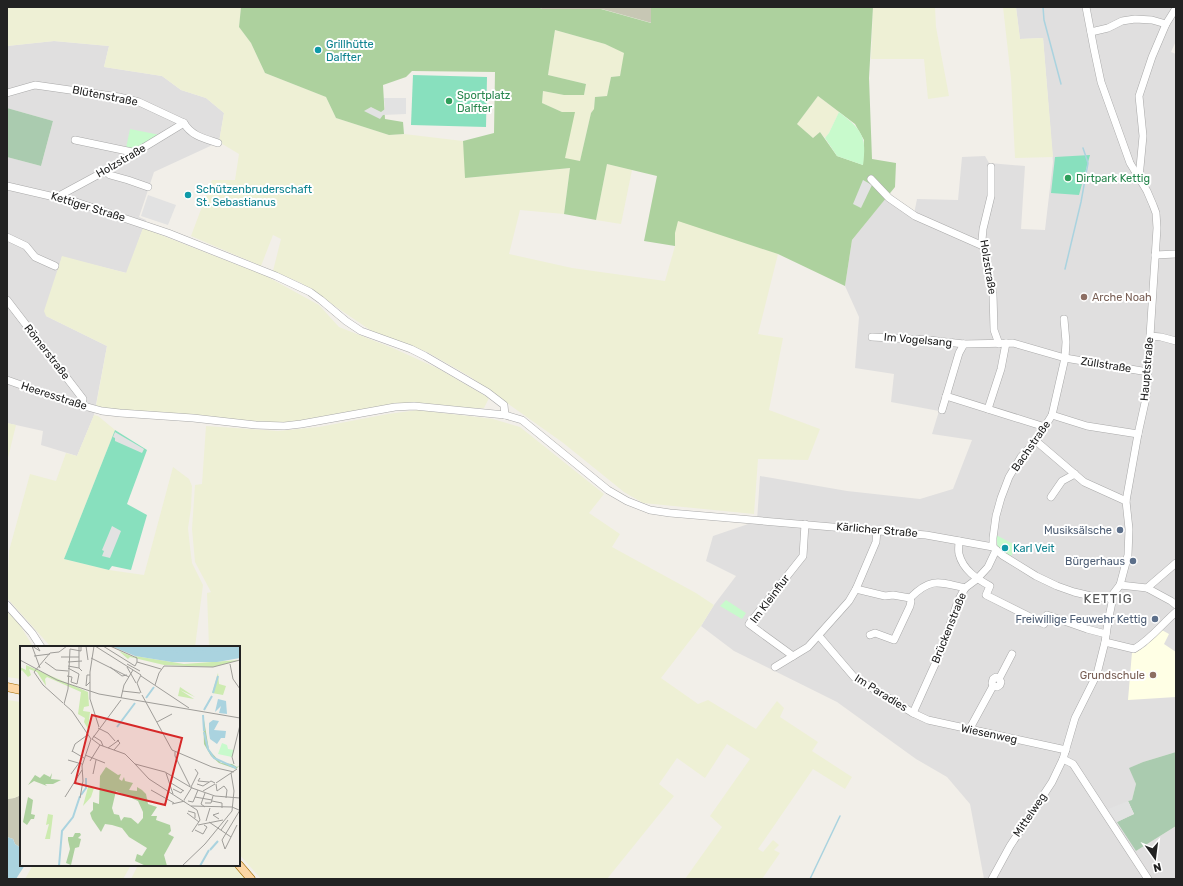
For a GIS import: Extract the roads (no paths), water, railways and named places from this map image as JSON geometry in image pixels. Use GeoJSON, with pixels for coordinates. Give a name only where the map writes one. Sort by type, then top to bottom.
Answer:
{"type":"FeatureCollection","features":[{"type":"Feature","properties":{"kind":"main road"},"geometry":{"type":"LineString","coordinates":[[7,687],[20,690]]}},
{"type":"Feature","properties":{"kind":"main road"},"geometry":{"type":"LineString","coordinates":[[240,866],[251,879]]}},
{"type":"Feature","properties":{"kind":"street","name":"Hauptstraße"},"geometry":{"type":"LineString","coordinates":[[1086,7],[1101,82],[1130,163],[1151,198],[1156,213],[1157,228],[1146,398],[1126,501],[1129,529],[1128,555],[1120,585]]}},
{"type":"Feature","properties":{"kind":"street"},"geometry":{"type":"LineString","coordinates":[[1139,178],[1143,136],[1139,96],[1152,57],[1166,24],[1176,8]]}},
{"type":"Feature","properties":{"kind":"street"},"geometry":{"type":"LineString","coordinates":[[1091,32],[1108,28],[1122,21],[1135,19],[1152,20],[1166,24]]}},
{"type":"Feature","properties":{"kind":"street","name":"Blütenstraße"},"geometry":{"type":"LineString","coordinates":[[7,93],[35,85],[119,97],[139,102],[184,123],[193,134],[206,140],[218,143]]}},
{"type":"Feature","properties":{"kind":"street","name":"Holzstraße"},"geometry":{"type":"LineString","coordinates":[[57,197],[137,153],[184,123]]}},
{"type":"Feature","properties":{"kind":"street"},"geometry":{"type":"LineString","coordinates":[[74,140],[137,153]]}},
{"type":"Feature","properties":{"kind":"street","name":"Holzstraße"},"geometry":{"type":"LineString","coordinates":[[991,167],[991,196],[983,229],[983,246],[992,294],[994,330],[1003,344]]}},
{"type":"Feature","properties":{"kind":"street"},"geometry":{"type":"LineString","coordinates":[[105,171],[110,175],[148,187]]}},
{"type":"Feature","properties":{"kind":"street"},"geometry":{"type":"LineString","coordinates":[[871,179],[889,198],[915,216],[983,246]]}},
{"type":"Feature","properties":{"kind":"street","name":"Kettiger Straße"},"geometry":{"type":"LineString","coordinates":[[7,186],[57,197],[168,233],[297,286],[321,300],[346,321],[361,331],[425,356],[487,392],[504,405],[505,415]]}},
{"type":"Feature","properties":{"kind":"street"},"geometry":{"type":"LineString","coordinates":[[7,237],[26,246],[34,257],[55,266]]}},
{"type":"Feature","properties":{"kind":"street"},"geometry":{"type":"LineString","coordinates":[[1155,255],[1176,254]]}},
{"type":"Feature","properties":{"kind":"street","name":"Römerstraße"},"geometry":{"type":"LineString","coordinates":[[7,300],[83,399],[82,406]]}},
{"type":"Feature","properties":{"kind":"street","name":"Bachstraße"},"geometry":{"type":"LineString","coordinates":[[995,549],[993,538],[996,516],[1009,477],[1021,457],[1036,441],[1046,427],[1052,415],[1065,358],[1066,342],[1064,319]]}},
{"type":"Feature","properties":{"kind":"street","name":"Im Vogelsang"},"geometry":{"type":"LineString","coordinates":[[872,337],[929,340],[964,344]]}},
{"type":"Feature","properties":{"kind":"street"},"geometry":{"type":"LineString","coordinates":[[1150,338],[1162,337],[1176,341]]}},
{"type":"Feature","properties":{"kind":"street"},"geometry":{"type":"LineString","coordinates":[[942,410],[959,353],[964,344],[1013,343],[1065,358]]}},
{"type":"Feature","properties":{"kind":"street"},"geometry":{"type":"LineString","coordinates":[[988,409],[1001,369],[1003,344]]}},
{"type":"Feature","properties":{"kind":"street","name":"Züllstraße"},"geometry":{"type":"LineString","coordinates":[[1065,358],[1148,372]]}},
{"type":"Feature","properties":{"kind":"street","name":"Heeresstraße"},"geometry":{"type":"LineString","coordinates":[[7,380],[82,406],[102,411],[193,418],[256,425],[277,426],[308,423],[402,407],[431,407],[505,415]]}},
{"type":"Feature","properties":{"kind":"street"},"geometry":{"type":"LineString","coordinates":[[946,396],[1046,427]]}},
{"type":"Feature","properties":{"kind":"street","name":"Kärlicher Straße"},"geometry":{"type":"LineString","coordinates":[[505,415],[522,420],[551,442],[593,479],[608,490],[627,501],[650,510],[926,535],[995,549]]}},
{"type":"Feature","properties":{"kind":"street"},"geometry":{"type":"LineString","coordinates":[[1052,415],[1087,426],[1138,434]]}},
{"type":"Feature","properties":{"kind":"street"},"geometry":{"type":"LineString","coordinates":[[1036,441],[1084,482],[1126,501]]}},
{"type":"Feature","properties":{"kind":"street"},"geometry":{"type":"LineString","coordinates":[[1051,497],[1062,481],[1075,474]]}},
{"type":"Feature","properties":{"kind":"street","name":"Im Kleinflur"},"geometry":{"type":"LineString","coordinates":[[793,656],[749,624],[803,556],[805,524]]}},
{"type":"Feature","properties":{"kind":"street"},"geometry":{"type":"LineString","coordinates":[[775,667],[808,647],[849,601],[856,589],[876,542],[878,530]]}},
{"type":"Feature","properties":{"kind":"street"},"geometry":{"type":"LineString","coordinates":[[959,541],[959,554],[970,572],[990,586],[986,595],[1044,624],[1047,615],[1106,634]]}},
{"type":"Feature","properties":{"kind":"street"},"geometry":{"type":"LineString","coordinates":[[995,549],[1036,576],[1074,592],[1095,597],[1106,596],[1110,598],[1120,585],[1147,588],[1176,605]]}},
{"type":"Feature","properties":{"kind":"street","name":"Brückenstraße"},"geometry":{"type":"LineString","coordinates":[[913,712],[940,651],[958,601],[965,588],[988,567],[995,549]]}},
{"type":"Feature","properties":{"kind":"street"},"geometry":{"type":"LineString","coordinates":[[1147,588],[1176,564]]}},
{"type":"Feature","properties":{"kind":"street"},"geometry":{"type":"LineString","coordinates":[[870,635],[875,633],[894,640],[910,606],[910,598],[920,587],[931,583],[941,582],[965,588]]}},
{"type":"Feature","properties":{"kind":"street"},"geometry":{"type":"LineString","coordinates":[[856,589],[886,596],[893,595],[910,598]]}},
{"type":"Feature","properties":{"kind":"street","name":"Mittelweg"},"geometry":{"type":"LineString","coordinates":[[992,879],[1010,846],[1052,782],[1063,759],[1075,718],[1097,674],[1105,642],[1112,602],[1110,598]]}},
{"type":"Feature","properties":{"kind":"street"},"geometry":{"type":"LineString","coordinates":[[7,605],[32,633],[40,646]]}},
{"type":"Feature","properties":{"kind":"street"},"geometry":{"type":"LineString","coordinates":[[1105,642],[1134,649],[1145,643],[1176,612]]}},
{"type":"Feature","properties":{"kind":"street","name":"Im Paradies"},"geometry":{"type":"LineString","coordinates":[[819,636],[854,677],[913,712]]}},
{"type":"Feature","properties":{"kind":"street"},"geometry":{"type":"LineString","coordinates":[[969,730],[993,686],[993,679],[999,678],[1012,654]]}},
{"type":"Feature","properties":{"kind":"street","name":"Wiesenweg"},"geometry":{"type":"LineString","coordinates":[[913,712],[928,720],[1066,750]]}},
{"type":"Feature","properties":{"kind":"street"},"geometry":{"type":"LineString","coordinates":[[1063,759],[1073,764],[1148,879]]}},
{"type":"Feature","properties":{"kind":"water"},"geometry":{"type":"Polygon","coordinates":[[[7,837],[13,839],[15,844],[20,847],[20,866],[24,866],[16,879],[7,879],[7,837]]]}},
{"type":"Feature","properties":{"kind":"waterway"},"geometry":{"type":"LineString","coordinates":[[1043,7],[1044,20],[1061,84]]}},
{"type":"Feature","properties":{"kind":"waterway"},"geometry":{"type":"LineString","coordinates":[[1065,269],[1081,202],[1088,163],[1083,148]]}},
{"type":"Feature","properties":{"kind":"waterway"},"geometry":{"type":"LineString","coordinates":[[810,879],[840,816]]}},
{"type":"Feature","properties":{"kind":"place","name":"Grillhütte Dalfter"},"geometry":{"type":"Point","coordinates":[318,50]}},
{"type":"Feature","properties":{"kind":"place","name":"Sportplatz Dalfter"},"geometry":{"type":"Point","coordinates":[449,101]}},
{"type":"Feature","properties":{"kind":"place","name":"Dirtpark Kettig"},"geometry":{"type":"Point","coordinates":[1068,178]}},
{"type":"Feature","properties":{"kind":"place","name":"Schützenbruderschaft St. Sebastianus"},"geometry":{"type":"Point","coordinates":[188,195]}},
{"type":"Feature","properties":{"kind":"place","name":"Arche Noah"},"geometry":{"type":"Point","coordinates":[1084,297]}},
{"type":"Feature","properties":{"kind":"place","name":"Musiksälsche"},"geometry":{"type":"Point","coordinates":[1120,530]}},
{"type":"Feature","properties":{"kind":"place","name":"Karl Veit"},"geometry":{"type":"Point","coordinates":[1005,548]}},
{"type":"Feature","properties":{"kind":"place","name":"Bürgerhaus"},"geometry":{"type":"Point","coordinates":[1133,561]}},
{"type":"Feature","properties":{"kind":"place","name":"Freiwillige Feuwehr Kettig"},"geometry":{"type":"Point","coordinates":[1155,619]}},
{"type":"Feature","properties":{"kind":"place","name":"Grundschule"},"geometry":{"type":"Point","coordinates":[1153,675]}},
{"type":"Feature","properties":{"kind":"district","name":"KETTIG"},"geometry":{"type":"Point","coordinates":[1108,598]}}]}
